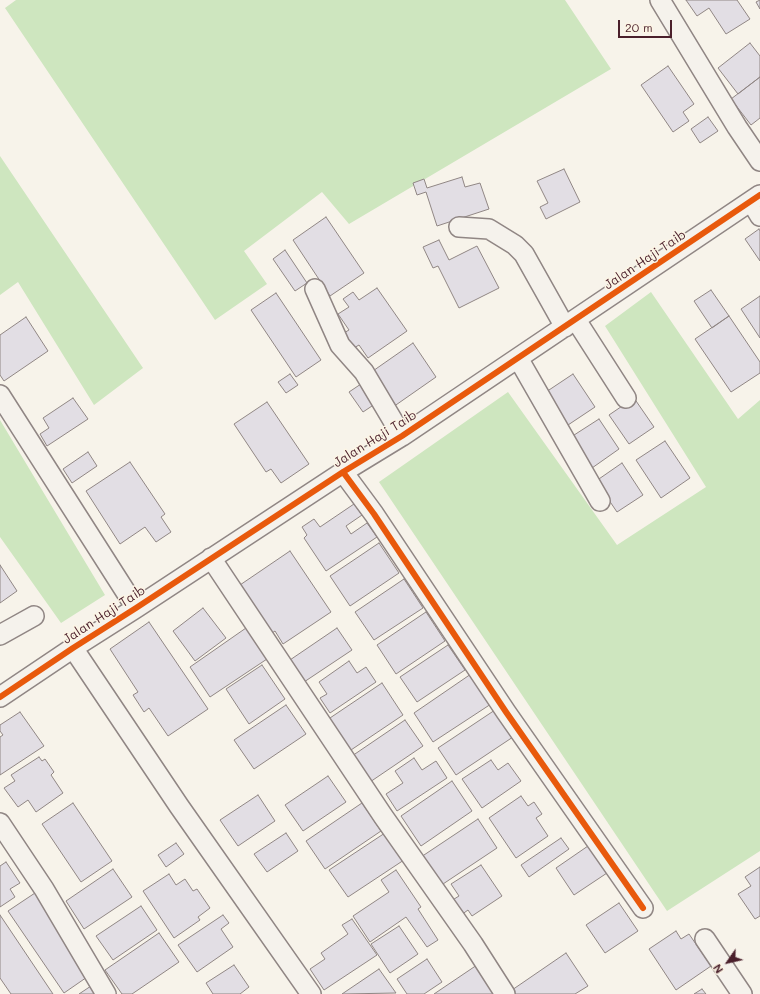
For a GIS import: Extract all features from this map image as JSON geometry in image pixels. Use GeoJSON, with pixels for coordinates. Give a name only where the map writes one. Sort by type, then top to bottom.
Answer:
{"type":"FeatureCollection","features":[{"type":"Feature","properties":{"kind":"street"},"geometry":{"type":"LineString","coordinates":[[660,0],[737,127],[760,161]]}},
{"type":"Feature","properties":{"kind":"street","name":"Jalan Haji Taib"},"geometry":{"type":"LineString","coordinates":[[2,691],[136,608],[343,472],[402,436],[570,324],[757,204]]}},
{"type":"Feature","properties":{"kind":"street"},"geometry":{"type":"LineString","coordinates":[[459,227],[489,229],[515,245],[527,259],[570,324],[626,398]]}},
{"type":"Feature","properties":{"kind":"street"},"geometry":{"type":"LineString","coordinates":[[316,289],[340,345],[364,372],[402,436]]}},
{"type":"Feature","properties":{"kind":"street"},"geometry":{"type":"LineString","coordinates":[[518,358],[600,501]]}},
{"type":"Feature","properties":{"kind":"street"},"geometry":{"type":"LineString","coordinates":[[0,395],[136,608]]}},
{"type":"Feature","properties":{"kind":"street"},"geometry":{"type":"LineString","coordinates":[[343,472],[374,514],[506,712],[643,908]]}},
{"type":"Feature","properties":{"kind":"street"},"geometry":{"type":"LineString","coordinates":[[211,558],[383,816],[473,944],[505,994]]}},
{"type":"Feature","properties":{"kind":"street"},"geometry":{"type":"LineString","coordinates":[[0,635],[34,616]]}},
{"type":"Feature","properties":{"kind":"street"},"geometry":{"type":"LineString","coordinates":[[73,648],[179,806],[311,994]]}},
{"type":"Feature","properties":{"kind":"street"},"geometry":{"type":"LineString","coordinates":[[0,823],[44,889],[106,994]]}},
{"type":"Feature","properties":{"kind":"street"},"geometry":{"type":"LineString","coordinates":[[705,939],[742,994]]}},
{"type":"Feature","properties":{"kind":"green space"},"geometry":{"type":"Polygon","coordinates":[[[16,0],[565,0],[611,69],[349,224],[322,192],[244,251],[267,284],[215,320],[5,8],[16,0]]]}},
{"type":"Feature","properties":{"kind":"green space"},"geometry":{"type":"Polygon","coordinates":[[[0,156],[143,368],[94,405],[18,282],[0,295],[0,156]]]}},
{"type":"Feature","properties":{"kind":"green space"},"geometry":{"type":"Polygon","coordinates":[[[651,292],[738,419],[760,400],[760,851],[667,911],[379,482],[508,392],[617,545],[706,487],[605,326],[651,292]]]}},
{"type":"Feature","properties":{"kind":"green space"},"geometry":{"type":"Polygon","coordinates":[[[0,420],[105,595],[61,623],[0,537],[0,420]]]}},
{"type":"Feature","properties":{"kind":"building"},"geometry":{"type":"Polygon","coordinates":[[[686,0],[737,0],[750,19],[726,34],[709,8],[697,16],[686,0]]]}},
{"type":"Feature","properties":{"kind":"building"},"geometry":{"type":"Polygon","coordinates":[[[760,0],[760,9],[756,2],[760,0]]]}},
{"type":"Feature","properties":{"kind":"building"},"geometry":{"type":"Polygon","coordinates":[[[750,43],[760,56],[760,77],[738,94],[718,68],[750,43]]]}},
{"type":"Feature","properties":{"kind":"building"},"geometry":{"type":"Polygon","coordinates":[[[668,66],[694,104],[683,112],[689,121],[673,132],[641,85],[668,66]]]}},
{"type":"Feature","properties":{"kind":"building"},"geometry":{"type":"Polygon","coordinates":[[[760,77],[760,118],[751,125],[731,99],[760,77]]]}},
{"type":"Feature","properties":{"kind":"building"},"geometry":{"type":"Polygon","coordinates":[[[708,117],[718,131],[700,143],[691,129],[708,117]]]}},
{"type":"Feature","properties":{"kind":"building"},"geometry":{"type":"Polygon","coordinates":[[[564,169],[580,202],[546,219],[540,207],[548,203],[537,181],[564,169]]]}},
{"type":"Feature","properties":{"kind":"building"},"geometry":{"type":"Polygon","coordinates":[[[462,177],[465,187],[480,183],[489,209],[437,226],[426,192],[417,195],[413,183],[424,179],[427,188],[462,177]]]}},
{"type":"Feature","properties":{"kind":"building"},"geometry":{"type":"Polygon","coordinates":[[[326,217],[364,273],[330,296],[293,240],[326,217]]]}},
{"type":"Feature","properties":{"kind":"building"},"geometry":{"type":"Polygon","coordinates":[[[759,229],[760,231],[760,261],[745,239],[759,229]]]}},
{"type":"Feature","properties":{"kind":"building"},"geometry":{"type":"Polygon","coordinates":[[[439,240],[449,260],[477,246],[499,288],[459,308],[438,266],[433,268],[423,247],[439,240]]]}},
{"type":"Feature","properties":{"kind":"building"},"geometry":{"type":"Polygon","coordinates":[[[285,250],[307,283],[295,291],[273,259],[285,250]]]}},
{"type":"Feature","properties":{"kind":"building"},"geometry":{"type":"Polygon","coordinates":[[[377,288],[407,331],[368,358],[359,345],[352,349],[342,334],[349,330],[338,314],[349,307],[343,299],[353,292],[359,300],[377,288]]]}},
{"type":"Feature","properties":{"kind":"building"},"geometry":{"type":"Polygon","coordinates":[[[711,290],[729,316],[712,328],[694,301],[711,290]]]}},
{"type":"Feature","properties":{"kind":"building"},"geometry":{"type":"Polygon","coordinates":[[[276,293],[321,360],[296,377],[251,310],[276,293]]]}},
{"type":"Feature","properties":{"kind":"building"},"geometry":{"type":"Polygon","coordinates":[[[760,296],[760,338],[741,309],[760,296]]]}},
{"type":"Feature","properties":{"kind":"building"},"geometry":{"type":"Polygon","coordinates":[[[729,316],[760,362],[760,373],[731,392],[695,339],[729,316]]]}},
{"type":"Feature","properties":{"kind":"building"},"geometry":{"type":"Polygon","coordinates":[[[26,317],[48,351],[4,381],[0,375],[0,335],[26,317]]]}},
{"type":"Feature","properties":{"kind":"building"},"geometry":{"type":"Polygon","coordinates":[[[413,343],[436,377],[393,407],[370,373],[413,343]]]}},
{"type":"Feature","properties":{"kind":"building"},"geometry":{"type":"Polygon","coordinates":[[[290,374],[298,385],[286,393],[278,382],[290,374]]]}},
{"type":"Feature","properties":{"kind":"building"},"geometry":{"type":"Polygon","coordinates":[[[573,374],[595,407],[565,427],[543,394],[573,374]]]}},
{"type":"Feature","properties":{"kind":"building"},"geometry":{"type":"Polygon","coordinates":[[[361,384],[375,404],[363,412],[349,392],[361,384]]]}},
{"type":"Feature","properties":{"kind":"building"},"geometry":{"type":"Polygon","coordinates":[[[73,398],[88,419],[47,446],[40,434],[49,428],[43,418],[73,398]]]}},
{"type":"Feature","properties":{"kind":"building"},"geometry":{"type":"Polygon","coordinates":[[[634,398],[654,427],[629,444],[609,415],[634,398]]]}},
{"type":"Feature","properties":{"kind":"building"},"geometry":{"type":"Polygon","coordinates":[[[267,402],[309,464],[281,483],[271,469],[266,472],[234,424],[267,402]]]}},
{"type":"Feature","properties":{"kind":"building"},"geometry":{"type":"Polygon","coordinates":[[[599,419],[619,449],[592,468],[571,437],[599,419]]]}},
{"type":"Feature","properties":{"kind":"building"},"geometry":{"type":"Polygon","coordinates":[[[665,441],[690,478],[661,498],[636,460],[665,441]]]}},
{"type":"Feature","properties":{"kind":"building"},"geometry":{"type":"Polygon","coordinates":[[[88,452],[97,466],[72,483],[63,469],[88,452]]]}},
{"type":"Feature","properties":{"kind":"building"},"geometry":{"type":"Polygon","coordinates":[[[130,462],[165,514],[161,517],[171,532],[156,542],[145,527],[120,544],[86,491],[130,462]]]}},
{"type":"Feature","properties":{"kind":"building"},"geometry":{"type":"Polygon","coordinates":[[[622,463],[643,495],[617,512],[596,481],[622,463]]]}},
{"type":"Feature","properties":{"kind":"building"},"geometry":{"type":"Polygon","coordinates":[[[354,504],[362,515],[346,526],[351,534],[367,523],[377,537],[326,571],[304,538],[307,535],[302,527],[314,519],[320,527],[354,504]]]}},
{"type":"Feature","properties":{"kind":"building"},"geometry":{"type":"Polygon","coordinates":[[[379,543],[399,573],[350,606],[330,576],[379,543]]]}},
{"type":"Feature","properties":{"kind":"building"},"geometry":{"type":"Polygon","coordinates":[[[290,551],[331,612],[283,644],[275,631],[269,635],[237,587],[290,551]]]}},
{"type":"Feature","properties":{"kind":"building"},"geometry":{"type":"Polygon","coordinates":[[[0,565],[17,591],[0,603],[0,565]]]}},
{"type":"Feature","properties":{"kind":"building"},"geometry":{"type":"Polygon","coordinates":[[[404,579],[423,608],[374,640],[355,612],[404,579]]]}},
{"type":"Feature","properties":{"kind":"building"},"geometry":{"type":"Polygon","coordinates":[[[203,608],[226,638],[195,661],[173,631],[203,608]]]}},
{"type":"Feature","properties":{"kind":"building"},"geometry":{"type":"Polygon","coordinates":[[[426,612],[445,641],[396,674],[377,645],[426,612]]]}},
{"type":"Feature","properties":{"kind":"building"},"geometry":{"type":"Polygon","coordinates":[[[149,622],[208,709],[168,736],[149,708],[144,712],[133,695],[138,692],[110,649],[149,622]]]}},
{"type":"Feature","properties":{"kind":"building"},"geometry":{"type":"Polygon","coordinates":[[[246,628],[267,659],[210,697],[190,667],[246,628]]]}},
{"type":"Feature","properties":{"kind":"building"},"geometry":{"type":"Polygon","coordinates":[[[337,628],[352,650],[301,684],[287,662],[337,628]]]}},
{"type":"Feature","properties":{"kind":"building"},"geometry":{"type":"Polygon","coordinates":[[[448,645],[465,670],[417,702],[400,677],[448,645]]]}},
{"type":"Feature","properties":{"kind":"building"},"geometry":{"type":"Polygon","coordinates":[[[349,661],[357,673],[366,667],[376,682],[330,713],[320,698],[327,694],[319,682],[349,661]]]}},
{"type":"Feature","properties":{"kind":"building"},"geometry":{"type":"Polygon","coordinates":[[[262,665],[285,699],[249,724],[226,689],[262,665]]]}},
{"type":"Feature","properties":{"kind":"building"},"geometry":{"type":"Polygon","coordinates":[[[471,674],[491,704],[433,742],[414,713],[471,674]]]}},
{"type":"Feature","properties":{"kind":"building"},"geometry":{"type":"Polygon","coordinates":[[[382,683],[403,715],[348,752],[327,720],[382,683]]]}},
{"type":"Feature","properties":{"kind":"building"},"geometry":{"type":"Polygon","coordinates":[[[286,705],[306,734],[254,769],[234,740],[286,705]]]}},
{"type":"Feature","properties":{"kind":"building"},"geometry":{"type":"Polygon","coordinates":[[[495,710],[513,737],[456,775],[438,748],[495,710]]]}},
{"type":"Feature","properties":{"kind":"building"},"geometry":{"type":"Polygon","coordinates":[[[20,712],[44,746],[0,775],[0,737],[3,735],[0,731],[0,725],[20,712]]]}},
{"type":"Feature","properties":{"kind":"building"},"geometry":{"type":"Polygon","coordinates":[[[405,720],[423,746],[370,782],[352,756],[405,720]]]}},
{"type":"Feature","properties":{"kind":"building"},"geometry":{"type":"Polygon","coordinates":[[[39,757],[42,761],[45,759],[54,772],[51,775],[63,793],[36,812],[28,800],[18,807],[4,788],[15,781],[11,775],[39,757]]]}},
{"type":"Feature","properties":{"kind":"building"},"geometry":{"type":"Polygon","coordinates":[[[414,758],[422,770],[436,761],[447,778],[397,811],[386,794],[403,783],[395,771],[414,758]]]}},
{"type":"Feature","properties":{"kind":"building"},"geometry":{"type":"Polygon","coordinates":[[[491,760],[498,770],[508,763],[521,781],[482,808],[462,779],[491,760]]]}},
{"type":"Feature","properties":{"kind":"building"},"geometry":{"type":"Polygon","coordinates":[[[328,776],[346,802],[303,831],[285,805],[328,776]]]}},
{"type":"Feature","properties":{"kind":"building"},"geometry":{"type":"Polygon","coordinates":[[[452,781],[472,811],[421,846],[401,816],[452,781]]]}},
{"type":"Feature","properties":{"kind":"building"},"geometry":{"type":"Polygon","coordinates":[[[258,795],[275,821],[238,846],[220,820],[258,795]]]}},
{"type":"Feature","properties":{"kind":"building"},"geometry":{"type":"Polygon","coordinates":[[[521,796],[528,806],[534,802],[542,814],[536,818],[548,836],[516,858],[489,818],[521,796]]]}},
{"type":"Feature","properties":{"kind":"building"},"geometry":{"type":"Polygon","coordinates":[[[73,803],[112,861],[81,882],[42,824],[73,803]]]}},
{"type":"Feature","properties":{"kind":"building"},"geometry":{"type":"Polygon","coordinates":[[[362,803],[381,831],[325,869],[306,841],[362,803]]]}},
{"type":"Feature","properties":{"kind":"building"},"geometry":{"type":"Polygon","coordinates":[[[478,819],[497,848],[440,886],[421,857],[478,819]]]}},
{"type":"Feature","properties":{"kind":"building"},"geometry":{"type":"Polygon","coordinates":[[[388,831],[407,858],[348,897],[329,870],[388,831]]]}},
{"type":"Feature","properties":{"kind":"building"},"geometry":{"type":"Polygon","coordinates":[[[286,833],[298,851],[267,872],[254,854],[286,833]]]}},
{"type":"Feature","properties":{"kind":"building"},"geometry":{"type":"Polygon","coordinates":[[[561,838],[569,849],[529,877],[521,865],[561,838]]]}},
{"type":"Feature","properties":{"kind":"building"},"geometry":{"type":"Polygon","coordinates":[[[176,843],[184,854],[166,867],[158,855],[176,843]]]}},
{"type":"Feature","properties":{"kind":"building"},"geometry":{"type":"Polygon","coordinates":[[[588,846],[607,873],[574,895],[556,868],[588,846]]]}},
{"type":"Feature","properties":{"kind":"building"},"geometry":{"type":"Polygon","coordinates":[[[6,862],[20,883],[10,889],[15,897],[0,907],[0,866],[6,862]]]}},
{"type":"Feature","properties":{"kind":"building"},"geometry":{"type":"Polygon","coordinates":[[[481,865],[502,896],[472,916],[468,910],[461,915],[451,901],[459,896],[451,884],[481,865]]]}},
{"type":"Feature","properties":{"kind":"building"},"geometry":{"type":"Polygon","coordinates":[[[760,867],[760,916],[755,919],[738,894],[751,886],[745,877],[760,867]]]}},
{"type":"Feature","properties":{"kind":"building"},"geometry":{"type":"Polygon","coordinates":[[[113,869],[132,897],[84,929],[66,901],[113,869]]]}},
{"type":"Feature","properties":{"kind":"building"},"geometry":{"type":"Polygon","coordinates":[[[396,870],[421,907],[418,909],[438,940],[427,947],[406,917],[370,942],[353,916],[389,892],[381,880],[396,870]]]}},
{"type":"Feature","properties":{"kind":"building"},"geometry":{"type":"Polygon","coordinates":[[[169,874],[176,885],[185,879],[193,891],[197,889],[210,908],[198,917],[200,920],[174,938],[143,891],[169,874]]]}},
{"type":"Feature","properties":{"kind":"building"},"geometry":{"type":"Polygon","coordinates":[[[35,893],[90,975],[64,993],[8,911],[35,893]]]}},
{"type":"Feature","properties":{"kind":"building"},"geometry":{"type":"Polygon","coordinates":[[[619,903],[638,931],[605,953],[586,925],[619,903]]]}},
{"type":"Feature","properties":{"kind":"building"},"geometry":{"type":"Polygon","coordinates":[[[141,906],[157,930],[113,960],[96,936],[141,906]]]}},
{"type":"Feature","properties":{"kind":"building"},"geometry":{"type":"Polygon","coordinates":[[[0,915],[53,994],[11,994],[0,978],[0,915]]]}},
{"type":"Feature","properties":{"kind":"building"},"geometry":{"type":"Polygon","coordinates":[[[223,915],[229,923],[221,929],[233,947],[197,972],[178,945],[223,915]]]}},
{"type":"Feature","properties":{"kind":"building"},"geometry":{"type":"Polygon","coordinates":[[[352,919],[377,955],[324,990],[310,969],[325,959],[321,953],[348,934],[342,925],[352,919]]]}},
{"type":"Feature","properties":{"kind":"building"},"geometry":{"type":"Polygon","coordinates":[[[399,926],[418,954],[390,973],[371,944],[399,926]]]}},
{"type":"Feature","properties":{"kind":"building"},"geometry":{"type":"Polygon","coordinates":[[[676,931],[681,939],[689,934],[711,966],[676,990],[649,949],[676,931]]]}},
{"type":"Feature","properties":{"kind":"building"},"geometry":{"type":"Polygon","coordinates":[[[159,933],[179,962],[132,994],[122,994],[105,970],[159,933]]]}},
{"type":"Feature","properties":{"kind":"building"},"geometry":{"type":"Polygon","coordinates":[[[566,953],[588,986],[575,994],[514,994],[512,990],[566,953]]]}},
{"type":"Feature","properties":{"kind":"building"},"geometry":{"type":"Polygon","coordinates":[[[427,959],[442,982],[424,994],[407,994],[397,979],[427,959]]]}},
{"type":"Feature","properties":{"kind":"building"},"geometry":{"type":"Polygon","coordinates":[[[234,965],[249,987],[240,994],[213,994],[206,983],[234,965]]]}},
{"type":"Feature","properties":{"kind":"building"},"geometry":{"type":"Polygon","coordinates":[[[477,965],[497,994],[434,994],[477,965]]]}},
{"type":"Feature","properties":{"kind":"building"},"geometry":{"type":"Polygon","coordinates":[[[379,969],[396,993],[342,994],[379,969]]]}},
{"type":"Feature","properties":{"kind":"building"},"geometry":{"type":"Polygon","coordinates":[[[91,986],[97,994],[79,994],[91,986]]]}},
{"type":"Feature","properties":{"kind":"building"},"geometry":{"type":"Polygon","coordinates":[[[702,989],[706,994],[694,994],[702,989]]]}},
{"type":"Feature","properties":{"kind":"cycle path"},"geometry":{"type":"LineString","coordinates":[[0,697],[343,472],[402,436],[760,195]]}},
{"type":"Feature","properties":{"kind":"cycle path"},"geometry":{"type":"LineString","coordinates":[[343,472],[374,514],[506,712],[643,908]]}}]}
